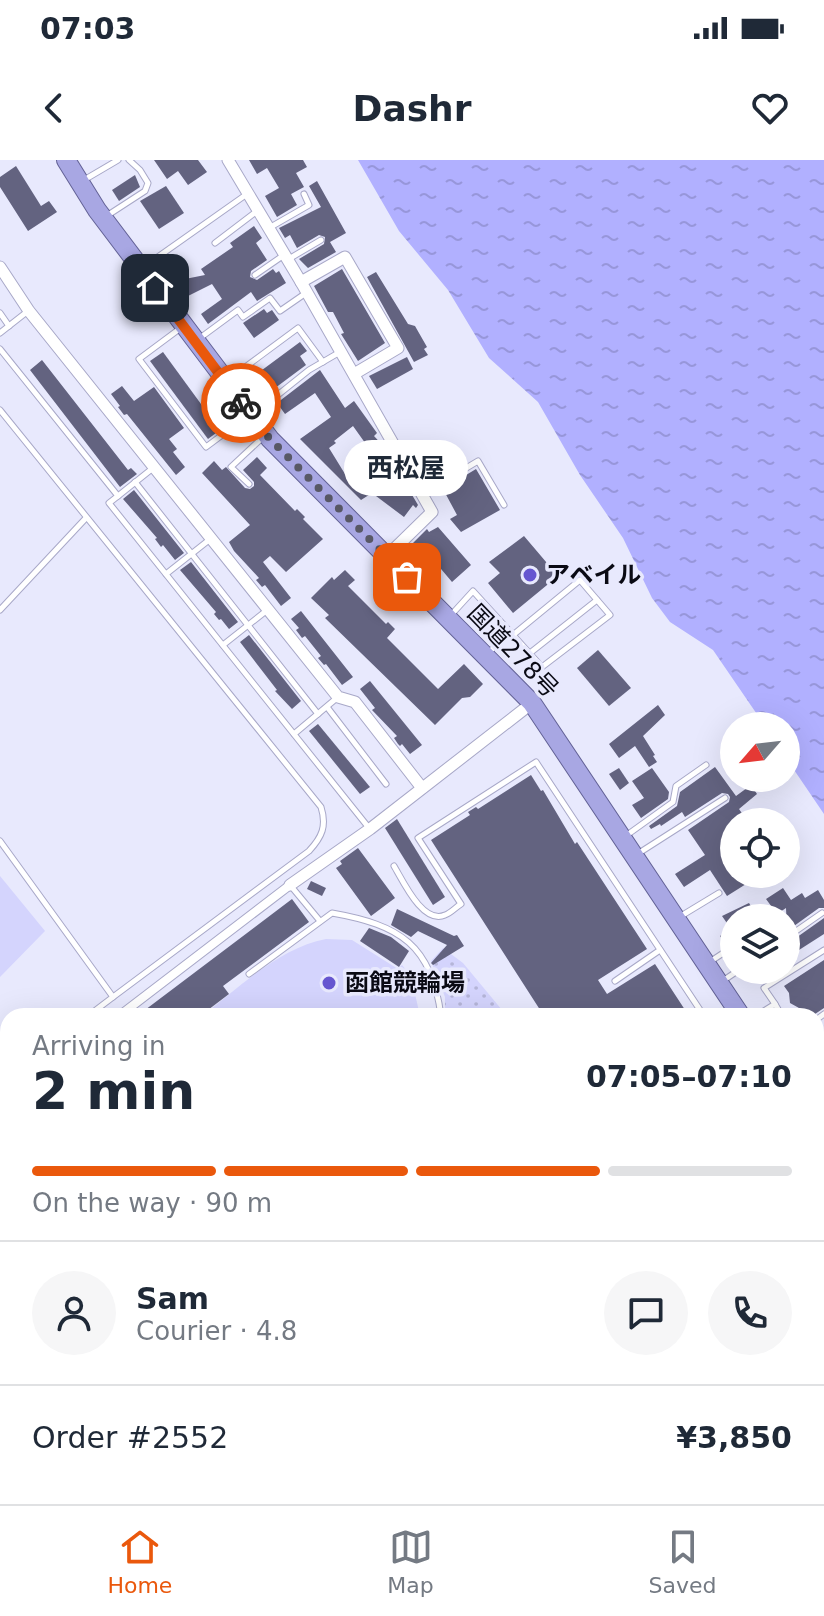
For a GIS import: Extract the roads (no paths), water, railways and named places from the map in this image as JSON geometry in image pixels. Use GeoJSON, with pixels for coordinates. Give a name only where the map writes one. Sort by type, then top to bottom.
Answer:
{"type":"FeatureCollection","features":[{"type":"Feature","properties":{"kind":"highway","name":"国道278号"},"geometry":{"type":"LineString","coordinates":[[66,160],[103,218],[266,435],[532,703],[720,983]]}},
{"type":"Feature","properties":{"kind":"highway","name":"国道278号"},"geometry":{"type":"LineString","coordinates":[[721,984],[736,1008]]}},
{"type":"Feature","properties":{"kind":"street"},"geometry":{"type":"LineString","coordinates":[[228,160],[432,512],[387,556]]}},
{"type":"Feature","properties":{"kind":"street"},"geometry":{"type":"LineString","coordinates":[[304,287],[345,257],[398,348],[354,374]]}},
{"type":"Feature","properties":{"kind":"street"},"geometry":{"type":"LineString","coordinates":[[0,267],[29,311],[210,539],[338,697],[355,702],[422,788]]}},
{"type":"Feature","properties":{"kind":"street"},"geometry":{"type":"LineString","coordinates":[[129,1008],[290,885],[370,829],[532,703]]}},
{"type":"Feature","properties":{"kind":"lane"},"geometry":{"type":"LineString","coordinates":[[80,183],[106,163],[118,160]]}},
{"type":"Feature","properties":{"kind":"lane"},"geometry":{"type":"LineString","coordinates":[[103,218],[145,191],[148,183],[129,160]]}},
{"type":"Feature","properties":{"kind":"lane"},"geometry":{"type":"LineString","coordinates":[[141,268],[247,194]]}},
{"type":"Feature","properties":{"kind":"lane"},"geometry":{"type":"LineString","coordinates":[[268,228],[309,205],[304,194]]}},
{"type":"Feature","properties":{"kind":"lane"},"geometry":{"type":"LineString","coordinates":[[215,243],[257,211]]}},
{"type":"Feature","properties":{"kind":"lane"},"geometry":{"type":"LineString","coordinates":[[255,275],[321,240]]}},
{"type":"Feature","properties":{"kind":"lane"},"geometry":{"type":"LineString","coordinates":[[195,342],[238,310],[243,317],[270,298],[280,311],[304,287]]}},
{"type":"Feature","properties":{"kind":"lane"},"geometry":{"type":"LineString","coordinates":[[0,333],[29,311]]}},
{"type":"Feature","properties":{"kind":"lane"},"geometry":{"type":"LineString","coordinates":[[0,313],[9,326]]}},
{"type":"Feature","properties":{"kind":"lane"},"geometry":{"type":"LineString","coordinates":[[183,326],[139,359],[206,447],[309,370],[341,352]]}},
{"type":"Feature","properties":{"kind":"lane"},"geometry":{"type":"LineString","coordinates":[[225,382],[298,328],[323,362]]}},
{"type":"Feature","properties":{"kind":"lane"},"geometry":{"type":"LineString","coordinates":[[0,349],[118,496]]}},
{"type":"Feature","properties":{"kind":"lane"},"geometry":{"type":"LineString","coordinates":[[0,410],[321,807],[325,820],[320,839],[309,851],[99,1008]]}},
{"type":"Feature","properties":{"kind":"lane"},"geometry":{"type":"LineString","coordinates":[[249,484],[231,467],[266,435]]}},
{"type":"Feature","properties":{"kind":"lane"},"geometry":{"type":"LineString","coordinates":[[422,495],[478,461],[504,505]]}},
{"type":"Feature","properties":{"kind":"lane"},"geometry":{"type":"LineString","coordinates":[[153,468],[109,503],[370,829]]}},
{"type":"Feature","properties":{"kind":"lane"},"geometry":{"type":"LineString","coordinates":[[135,482],[318,714]]}},
{"type":"Feature","properties":{"kind":"lane"},"geometry":{"type":"LineString","coordinates":[[0,610],[86,518]]}},
{"type":"Feature","properties":{"kind":"lane"},"geometry":{"type":"LineString","coordinates":[[166,574],[210,539]]}},
{"type":"Feature","properties":{"kind":"lane"},"geometry":{"type":"LineString","coordinates":[[448,619],[473,591],[512,634],[530,653],[542,667],[610,615],[580,580],[512,634],[486,656]]}},
{"type":"Feature","properties":{"kind":"lane"},"geometry":{"type":"LineString","coordinates":[[530,653],[597,600]]}},
{"type":"Feature","properties":{"kind":"lane"},"geometry":{"type":"LineString","coordinates":[[223,645],[267,609]]}},
{"type":"Feature","properties":{"kind":"lane"},"geometry":{"type":"LineString","coordinates":[[294,734],[338,697]]}},
{"type":"Feature","properties":{"kind":"lane"},"geometry":{"type":"LineString","coordinates":[[327,707],[386,784]]}},
{"type":"Feature","properties":{"kind":"lane"},"geometry":{"type":"LineString","coordinates":[[394,866],[420,908],[436,917],[445,916],[461,904],[418,838],[536,762],[699,1008]]}},
{"type":"Feature","properties":{"kind":"lane"},"geometry":{"type":"LineString","coordinates":[[624,838],[673,802],[676,786],[706,765]]}},
{"type":"Feature","properties":{"kind":"lane"},"geometry":{"type":"LineString","coordinates":[[635,856],[725,798]]}},
{"type":"Feature","properties":{"kind":"lane"},"geometry":{"type":"LineString","coordinates":[[0,841],[113,997]]}},
{"type":"Feature","properties":{"kind":"lane"},"geometry":{"type":"LineString","coordinates":[[290,885],[320,921]]}},
{"type":"Feature","properties":{"kind":"lane"},"geometry":{"type":"LineString","coordinates":[[677,919],[719,893]]}},
{"type":"Feature","properties":{"kind":"lane"},"geometry":{"type":"LineString","coordinates":[[249,974],[332,913],[363,919],[405,938],[420,953],[432,974],[439,1008]]}},
{"type":"Feature","properties":{"kind":"lane"},"geometry":{"type":"LineString","coordinates":[[800,928],[822,913]]}},
{"type":"Feature","properties":{"kind":"lane"},"geometry":{"type":"LineString","coordinates":[[615,981],[660,950]]}},
{"type":"Feature","properties":{"kind":"lane"},"geometry":{"type":"LineString","coordinates":[[777,1008],[764,988],[824,950]]}},
{"type":"Feature","properties":{"kind":"lane"},"geometry":{"type":"LineString","coordinates":[[707,964],[720,955]]}},
{"type":"Feature","properties":{"kind":"lane"},"geometry":{"type":"LineString","coordinates":[[769,1008],[775,1004]]}},
{"type":"Feature","properties":{"kind":"lane"},"geometry":{"type":"LineString","coordinates":[[346,1504],[359,1504]]}},
{"type":"Feature","properties":{"kind":"water"},"geometry":{"type":"Polygon","coordinates":[[[358,160],[824,160],[824,814],[800,779],[800,712],[755,712],[713,650],[670,622],[652,598],[623,538],[580,475],[538,402],[489,358],[448,290],[399,231],[358,160]]]}},
{"type":"Feature","properties":{"kind":"place","name":"アベイル"},"geometry":{"type":"Point","coordinates":[530,575]}},
{"type":"Feature","properties":{"kind":"place","name":"西松屋"},"geometry":{"type":"Point","coordinates":[407,577]}},
{"type":"Feature","properties":{"kind":"place","name":"函館競輪場"},"geometry":{"type":"Point","coordinates":[329,983]}}]}
